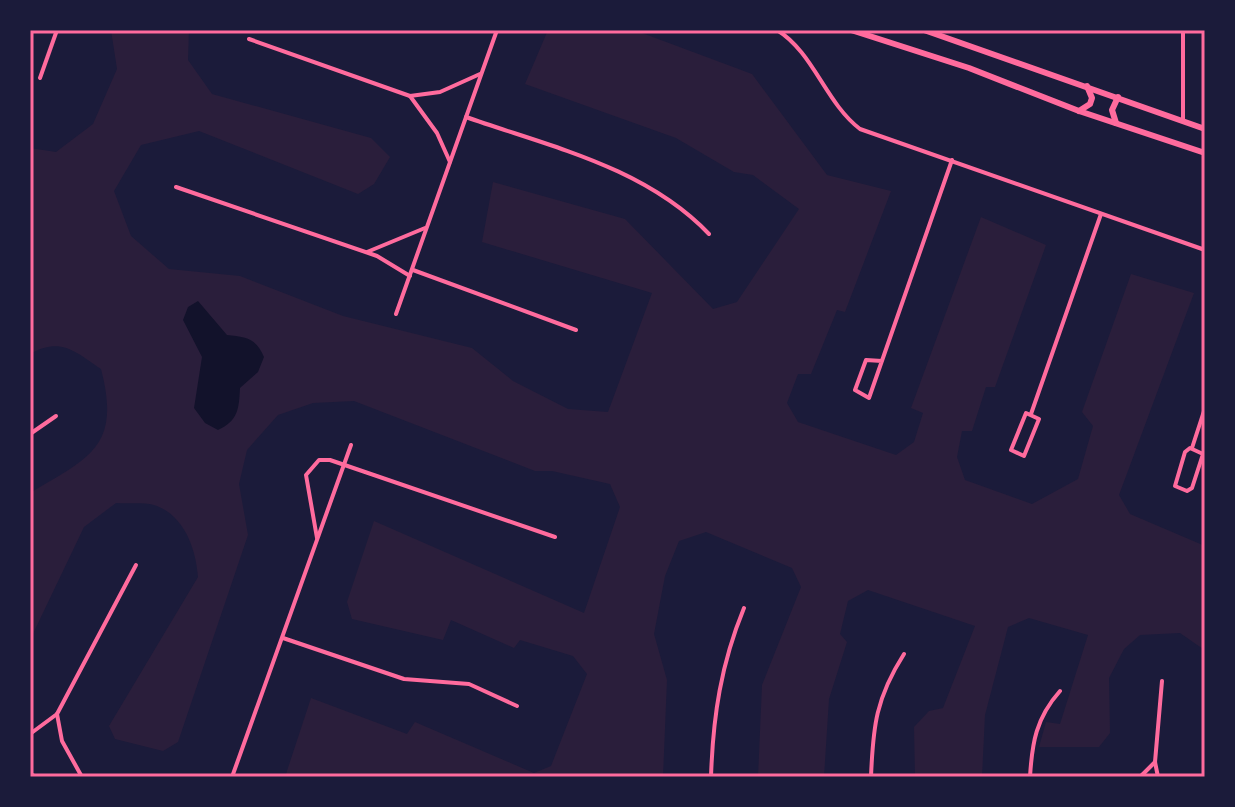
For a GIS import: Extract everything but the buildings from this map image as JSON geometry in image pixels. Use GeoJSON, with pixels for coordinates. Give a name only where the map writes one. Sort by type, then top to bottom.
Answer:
{"type":"FeatureCollection","features":[{"type":"Feature","properties":{"kind":"main road"},"geometry":{"type":"LineString","coordinates":[[851,30],[969,68],[1079,111],[1205,153]]}},
{"type":"Feature","properties":{"kind":"main road"},"geometry":{"type":"LineString","coordinates":[[924,30],[1205,129]]}},
{"type":"Feature","properties":{"kind":"main road"},"geometry":{"type":"LineString","coordinates":[[1079,111],[1090,104],[1090,91],[1086,86]]}},
{"type":"Feature","properties":{"kind":"main road"},"geometry":{"type":"LineString","coordinates":[[1116,123],[1112,110],[1118,97]]}},
{"type":"Feature","properties":{"kind":"street"},"geometry":{"type":"LineString","coordinates":[[40,78],[57,30]]}},
{"type":"Feature","properties":{"kind":"street"},"geometry":{"type":"LineString","coordinates":[[396,314],[497,30]]}},
{"type":"Feature","properties":{"kind":"street"},"geometry":{"type":"LineString","coordinates":[[777,30],[791,40],[837,108],[860,129],[1205,250]]}},
{"type":"Feature","properties":{"kind":"street"},"geometry":{"type":"LineString","coordinates":[[1183,30],[1183,121]]}},
{"type":"Feature","properties":{"kind":"street"},"geometry":{"type":"LineString","coordinates":[[249,39],[410,96],[440,92],[481,73]]}},
{"type":"Feature","properties":{"kind":"street"},"geometry":{"type":"LineString","coordinates":[[410,96],[429,120],[450,162]]}},
{"type":"Feature","properties":{"kind":"street"},"geometry":{"type":"LineString","coordinates":[[466,117],[631,176],[673,201],[709,234]]}},
{"type":"Feature","properties":{"kind":"street"},"geometry":{"type":"LineString","coordinates":[[882,361],[866,360],[855,390],[857,394],[869,398],[882,361],[952,160]]}},
{"type":"Feature","properties":{"kind":"street"},"geometry":{"type":"LineString","coordinates":[[176,187],[365,252],[410,276]]}},
{"type":"Feature","properties":{"kind":"street"},"geometry":{"type":"LineString","coordinates":[[1031,414],[1101,214]]}},
{"type":"Feature","properties":{"kind":"street"},"geometry":{"type":"LineString","coordinates":[[365,252],[427,227]]}},
{"type":"Feature","properties":{"kind":"street"},"geometry":{"type":"LineString","coordinates":[[412,269],[576,330]]}},
{"type":"Feature","properties":{"kind":"street"},"geometry":{"type":"LineString","coordinates":[[1192,448],[1203,454],[1192,488],[1187,491],[1177,488],[1175,483],[1185,452],[1192,448],[1205,408]]}},
{"type":"Feature","properties":{"kind":"street"},"geometry":{"type":"LineString","coordinates":[[1026,413],[1031,414],[1039,419],[1028,453],[1024,456],[1013,453],[1011,450],[1021,418],[1026,413]]}},
{"type":"Feature","properties":{"kind":"street"},"geometry":{"type":"LineString","coordinates":[[30,434],[56,416]]}},
{"type":"Feature","properties":{"kind":"street"},"geometry":{"type":"LineString","coordinates":[[232,777],[351,445]]}},
{"type":"Feature","properties":{"kind":"street"},"geometry":{"type":"LineString","coordinates":[[318,541],[306,475],[319,460],[344,464],[555,537]]}},
{"type":"Feature","properties":{"kind":"street"},"geometry":{"type":"LineString","coordinates":[[30,734],[57,714],[136,565]]}},
{"type":"Feature","properties":{"kind":"street"},"geometry":{"type":"LineString","coordinates":[[711,777],[716,696],[727,651],[744,608]]}},
{"type":"Feature","properties":{"kind":"street"},"geometry":{"type":"LineString","coordinates":[[283,638],[404,679],[469,684],[517,706]]}},
{"type":"Feature","properties":{"kind":"street"},"geometry":{"type":"LineString","coordinates":[[871,777],[874,716],[890,677],[904,654]]}},
{"type":"Feature","properties":{"kind":"street"},"geometry":{"type":"LineString","coordinates":[[1158,777],[1155,762],[1162,681]]}},
{"type":"Feature","properties":{"kind":"street"},"geometry":{"type":"LineString","coordinates":[[1030,777],[1033,737],[1039,720],[1060,691]]}},
{"type":"Feature","properties":{"kind":"street"},"geometry":{"type":"LineString","coordinates":[[57,714],[62,741],[82,777]]}},
{"type":"Feature","properties":{"kind":"street"},"geometry":{"type":"LineString","coordinates":[[1140,777],[1155,762]]}},
{"type":"Feature","properties":{"kind":"street"},"geometry":{"type":"LineString","coordinates":[[30,774],[37,777]]}},
{"type":"Feature","properties":{"kind":"shaded area"},"geometry":{"type":"Polygon","coordinates":[[[111,30],[189,30],[188,60],[212,94],[371,138],[390,157],[374,184],[358,194],[199,131],[141,145],[114,191],[131,236],[169,269],[240,276],[343,316],[472,348],[513,381],[568,409],[608,412],[652,293],[482,242],[493,182],[625,219],[713,309],[737,302],[799,209],[753,175],[734,172],[676,138],[525,84],[548,30],[634,30],[752,74],[827,175],[891,191],[845,312],[837,310],[811,374],[798,374],[787,403],[798,422],[896,455],[914,442],[923,413],[911,408],[981,217],[1046,245],[995,387],[986,387],[972,431],[962,431],[957,457],[965,480],[1032,504],[1078,479],[1093,426],[1082,412],[1131,274],[1194,293],[1119,495],[1130,514],[1205,546],[1205,656],[1203,649],[1180,633],[1140,635],[1124,649],[1109,678],[1110,733],[1099,747],[1039,747],[1046,722],[1060,724],[1088,635],[1029,618],[1008,627],[985,715],[982,777],[915,777],[914,727],[929,711],[943,708],[975,626],[868,590],[848,601],[840,634],[847,642],[829,699],[824,777],[758,777],[762,685],[801,587],[792,568],[706,532],[679,541],[665,576],[654,634],[667,680],[663,777],[285,777],[311,698],[407,734],[415,722],[534,773],[551,766],[587,674],[573,656],[520,640],[514,648],[451,620],[443,640],[352,619],[347,602],[374,521],[584,613],[620,507],[610,484],[552,471],[535,471],[354,401],[313,403],[278,415],[247,450],[239,484],[248,535],[178,742],[163,751],[115,739],[109,726],[198,577],[195,556],[181,525],[165,510],[154,505],[116,503],[84,527],[30,640],[30,493],[85,458],[103,433],[107,416],[101,369],[67,348],[50,347],[30,354],[30,148],[56,152],[93,124],[117,69],[111,30]]]}},
{"type":"Feature","properties":{"kind":"shaded area"},"geometry":{"type":"Polygon","coordinates":[[[198,301],[227,335],[250,340],[264,357],[258,372],[240,388],[238,408],[230,423],[218,430],[205,423],[194,408],[202,357],[183,320],[188,307],[198,301]]]}}]}
